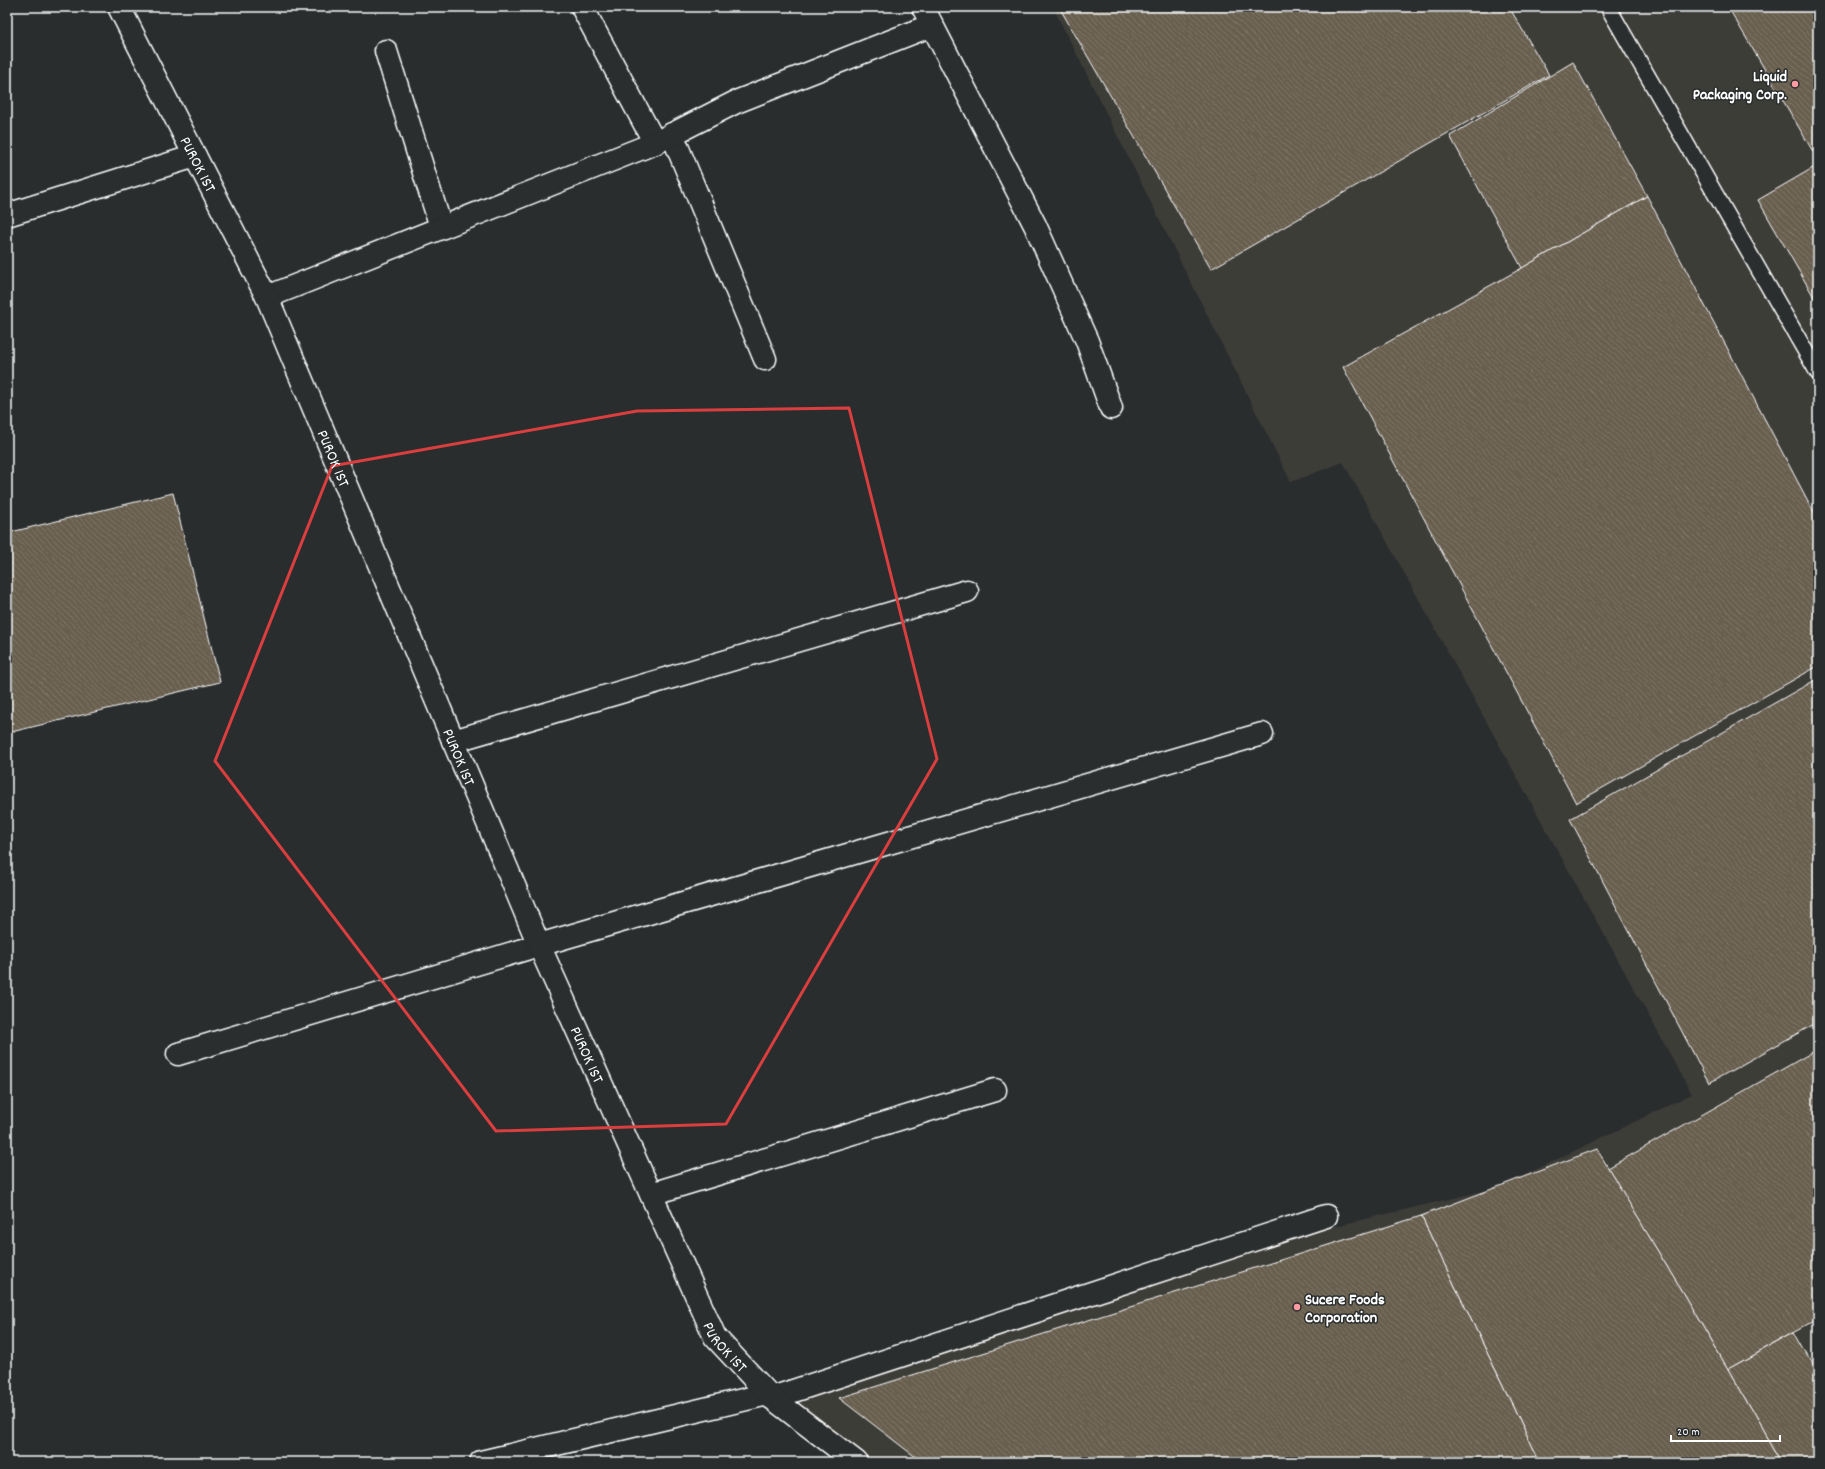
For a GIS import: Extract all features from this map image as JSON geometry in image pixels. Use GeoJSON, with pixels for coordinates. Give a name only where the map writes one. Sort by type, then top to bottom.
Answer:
{"type":"FeatureCollection","features":[{"type":"Feature","properties":{"kind":"street","name":"PUROK 1ST"},"geometry":{"type":"LineString","coordinates":[[119,7],[267,298],[539,945],[715,1336],[770,1396],[856,1462]]}},
{"type":"Feature","properties":{"kind":"street"},"geometry":{"type":"LineString","coordinates":[[582,7],[664,138],[765,359]]}},
{"type":"Feature","properties":{"kind":"street"},"geometry":{"type":"LineString","coordinates":[[267,298],[664,138],[736,102],[928,16],[1035,225],[1087,341],[1111,408]]}},
{"type":"Feature","properties":{"kind":"street"},"geometry":{"type":"LineString","coordinates":[[386,51],[441,227]]}},
{"type":"Feature","properties":{"kind":"street"},"geometry":{"type":"LineString","coordinates":[[7,215],[195,156]]}},
{"type":"Feature","properties":{"kind":"street"},"geometry":{"type":"LineString","coordinates":[[453,741],[967,591]]}},
{"type":"Feature","properties":{"kind":"street"},"geometry":{"type":"LineString","coordinates":[[178,1054],[539,945],[1262,734]]}},
{"type":"Feature","properties":{"kind":"street"},"geometry":{"type":"LineString","coordinates":[[651,1194],[996,1090]]}},
{"type":"Feature","properties":{"kind":"street"},"geometry":{"type":"LineString","coordinates":[[481,1462],[770,1396],[1326,1216]]}},
{"type":"Feature","properties":{"kind":"lane"},"geometry":{"type":"LineString","coordinates":[[1608,7],[1818,373]]}},
{"type":"Feature","properties":{"kind":"highlighted area"},"geometry":{"type":"Polygon","coordinates":[[[849,408],[937,759],[726,1124],[496,1131],[215,761],[332,466],[637,411],[849,408]]]}},
{"type":"Feature","properties":{"kind":"shaded area"},"geometry":{"type":"Polygon","coordinates":[[[1053,7],[1818,7],[1818,1462],[870,1462],[782,1398],[1261,1244],[1500,1187],[1692,1094],[1343,462],[1291,482],[1053,7]]]}},
{"type":"Feature","properties":{"kind":"building"},"geometry":{"type":"Polygon","coordinates":[[[1059,7],[1509,7],[1549,75],[1211,269],[1059,7]]]}},
{"type":"Feature","properties":{"kind":"building","name":"Liquid Packaging Corp."},"geometry":{"type":"Polygon","coordinates":[[[1728,7],[1818,7],[1818,160],[1728,7]]]}},
{"type":"Feature","properties":{"kind":"building"},"geometry":{"type":"Polygon","coordinates":[[[1573,62],[1647,196],[1522,268],[1450,136],[1573,62]]]}},
{"type":"Feature","properties":{"kind":"building"},"geometry":{"type":"Polygon","coordinates":[[[1818,165],[1818,304],[1758,200],[1818,165]]]}},
{"type":"Feature","properties":{"kind":"building"},"geometry":{"type":"Polygon","coordinates":[[[1647,196],[1818,520],[1818,666],[1576,803],[1343,367],[1522,268],[1647,196]]]}},
{"type":"Feature","properties":{"kind":"building"},"geometry":{"type":"Polygon","coordinates":[[[173,493],[220,682],[7,733],[7,533],[173,493]]]}},
{"type":"Feature","properties":{"kind":"building"},"geometry":{"type":"Polygon","coordinates":[[[1817,679],[1818,1022],[1709,1083],[1570,819],[1817,679]]]}},
{"type":"Feature","properties":{"kind":"building"},"geometry":{"type":"Polygon","coordinates":[[[1818,1049],[1818,1319],[1728,1369],[1608,1168],[1818,1049]]]}},
{"type":"Feature","properties":{"kind":"building"},"geometry":{"type":"Polygon","coordinates":[[[1597,1149],[1782,1462],[1540,1462],[1421,1216],[1597,1149]]]}},
{"type":"Feature","properties":{"kind":"building","name":"Sucere Foods Corporation"},"geometry":{"type":"Polygon","coordinates":[[[1421,1216],[1540,1462],[922,1462],[839,1398],[1421,1216]]]}},
{"type":"Feature","properties":{"kind":"building"},"geometry":{"type":"Polygon","coordinates":[[[1795,1332],[1818,1373],[1818,1462],[1782,1462],[1728,1369],[1795,1332]]]}},
{"type":"Feature","properties":{"kind":"place","name":"Liquid Packaging Corp."},"geometry":{"type":"Point","coordinates":[1795,84]}},
{"type":"Feature","properties":{"kind":"place","name":"Sucere Foods Corporation"},"geometry":{"type":"Point","coordinates":[1297,1307]}}]}
